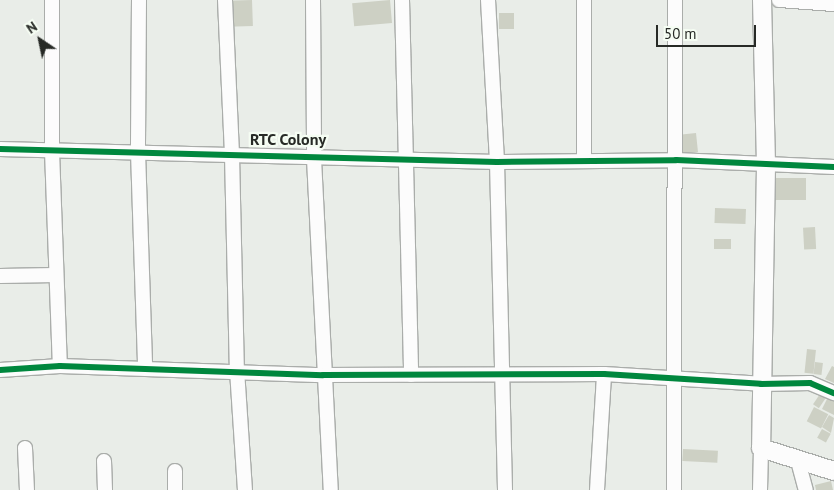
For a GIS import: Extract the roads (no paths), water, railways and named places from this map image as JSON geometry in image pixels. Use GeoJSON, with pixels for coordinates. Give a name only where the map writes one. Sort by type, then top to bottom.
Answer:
{"type":"FeatureCollection","features":[{"type":"Feature","properties":{"kind":"street"},"geometry":{"type":"LineString","coordinates":[[52,0],[52,151],[55,275],[60,366]]}},
{"type":"Feature","properties":{"kind":"street"},"geometry":{"type":"LineString","coordinates":[[139,0],[138,152],[145,368]]}},
{"type":"Feature","properties":{"kind":"street"},"geometry":{"type":"LineString","coordinates":[[225,0],[232,155],[237,370],[245,490]]}},
{"type":"Feature","properties":{"kind":"street"},"geometry":{"type":"LineString","coordinates":[[313,0],[314,159],[323,375],[331,490]]}},
{"type":"Feature","properties":{"kind":"street"},"geometry":{"type":"LineString","coordinates":[[402,0],[408,161],[411,375]]}},
{"type":"Feature","properties":{"kind":"street"},"geometry":{"type":"LineString","coordinates":[[488,0],[497,162],[504,373],[505,490]]}},
{"type":"Feature","properties":{"kind":"street"},"geometry":{"type":"LineString","coordinates":[[584,0],[584,161]]}},
{"type":"Feature","properties":{"kind":"street"},"geometry":{"type":"LineString","coordinates":[[674,490],[675,0]]}},
{"type":"Feature","properties":{"kind":"street"},"geometry":{"type":"LineString","coordinates":[[760,490],[766,166],[762,0]]}},
{"type":"Feature","properties":{"kind":"street"},"geometry":{"type":"LineString","coordinates":[[779,0],[834,4]]}},
{"type":"Feature","properties":{"kind":"street"},"geometry":{"type":"LineString","coordinates":[[0,149],[408,161],[676,160],[834,168]]}},
{"type":"Feature","properties":{"kind":"street"},"geometry":{"type":"LineString","coordinates":[[0,276],[55,275]]}},
{"type":"Feature","properties":{"kind":"street"},"geometry":{"type":"LineString","coordinates":[[0,370],[60,366],[237,370],[323,375],[604,374],[674,380],[761,384],[810,383],[834,393]]}},
{"type":"Feature","properties":{"kind":"street"},"geometry":{"type":"LineString","coordinates":[[597,490],[604,374]]}},
{"type":"Feature","properties":{"kind":"street"},"geometry":{"type":"LineString","coordinates":[[25,448],[27,490]]}},
{"type":"Feature","properties":{"kind":"street"},"geometry":{"type":"LineString","coordinates":[[762,448],[834,472]]}},
{"type":"Feature","properties":{"kind":"street"},"geometry":{"type":"LineString","coordinates":[[104,461],[105,490]]}},
{"type":"Feature","properties":{"kind":"street"},"geometry":{"type":"LineString","coordinates":[[798,461],[806,490]]}},
{"type":"Feature","properties":{"kind":"street"},"geometry":{"type":"LineString","coordinates":[[175,471],[175,490]]}},
{"type":"Feature","properties":{"kind":"district","name":"RTC Colony"},"geometry":{"type":"Point","coordinates":[288,139]}}]}
